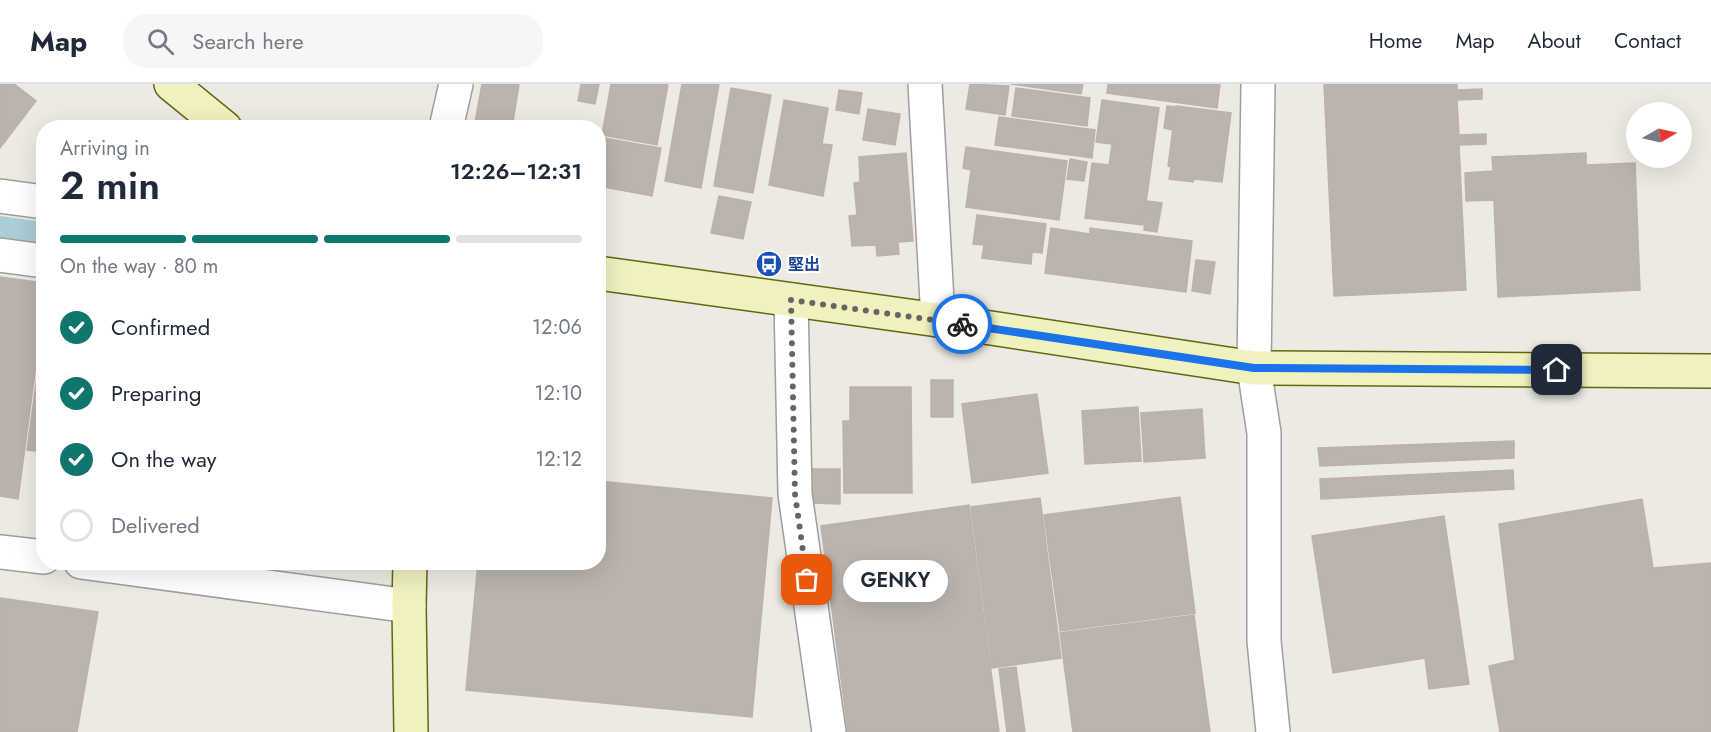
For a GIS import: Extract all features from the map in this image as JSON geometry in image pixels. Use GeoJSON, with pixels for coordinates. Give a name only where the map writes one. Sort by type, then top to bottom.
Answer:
{"type":"FeatureCollection","features":[{"type":"Feature","properties":{"kind":"street"},"geometry":{"type":"LineString","coordinates":[[171,84],[215,120]]}},
{"type":"Feature","properties":{"kind":"street"},"geometry":{"type":"LineString","coordinates":[[448,120],[456,84]]}},
{"type":"Feature","properties":{"kind":"street"},"geometry":{"type":"LineString","coordinates":[[925,84],[938,320]]}},
{"type":"Feature","properties":{"kind":"street"},"geometry":{"type":"LineString","coordinates":[[1258,84],[1254,368],[1264,433],[1264,641],[1274,732]]}},
{"type":"Feature","properties":{"kind":"street"},"geometry":{"type":"LineString","coordinates":[[0,196],[36,201]]}},
{"type":"Feature","properties":{"kind":"street"},"geometry":{"type":"LineString","coordinates":[[0,255],[36,260]]}},
{"type":"Feature","properties":{"kind":"street"},"geometry":{"type":"LineString","coordinates":[[606,274],[938,320],[1254,368],[1711,371]]}},
{"type":"Feature","properties":{"kind":"street"},"geometry":{"type":"LineString","coordinates":[[791,300],[795,494],[829,732]]}},
{"type":"Feature","properties":{"kind":"street"},"geometry":{"type":"LineString","coordinates":[[0,552],[36,556]]}},
{"type":"Feature","properties":{"kind":"street"},"geometry":{"type":"LineString","coordinates":[[141,570],[409,606]]}},
{"type":"Feature","properties":{"kind":"street"},"geometry":{"type":"LineString","coordinates":[[410,570],[411,732]]}},
{"type":"Feature","properties":{"kind":"water"},"geometry":{"type":"Polygon","coordinates":[[[0,216],[36,221],[36,243],[0,238],[0,216]]]}},
{"type":"Feature","properties":{"kind":"building"},"geometry":{"type":"Polygon","coordinates":[[[0,84],[14,84],[36,101],[0,148],[0,84]]]}},
{"type":"Feature","properties":{"kind":"building"},"geometry":{"type":"Polygon","coordinates":[[[482,84],[519,84],[513,120],[475,120],[482,84]]]}},
{"type":"Feature","properties":{"kind":"building"},"geometry":{"type":"Polygon","coordinates":[[[581,84],[599,84],[595,104],[578,101],[581,84]]]}},
{"type":"Feature","properties":{"kind":"building"},"geometry":{"type":"Polygon","coordinates":[[[611,84],[668,84],[657,145],[606,136],[605,120],[611,84]]]}},
{"type":"Feature","properties":{"kind":"building"},"geometry":{"type":"Polygon","coordinates":[[[682,84],[719,84],[701,188],[665,181],[682,84]]]}},
{"type":"Feature","properties":{"kind":"building"},"geometry":{"type":"Polygon","coordinates":[[[970,84],[1009,86],[1005,115],[966,109],[970,84]]]}},
{"type":"Feature","properties":{"kind":"building"},"geometry":{"type":"Polygon","coordinates":[[[1011,84],[1083,84],[1081,94],[1011,84]]]}},
{"type":"Feature","properties":{"kind":"building"},"geometry":{"type":"Polygon","coordinates":[[[1108,84],[1220,84],[1217,108],[1107,93],[1108,84]]]}},
{"type":"Feature","properties":{"kind":"building"},"geometry":{"type":"Polygon","coordinates":[[[1324,84],[1457,84],[1457,90],[1482,89],[1482,99],[1457,100],[1459,135],[1486,134],[1486,144],[1459,145],[1466,290],[1334,296],[1324,84]]]}},
{"type":"Feature","properties":{"kind":"building"},"geometry":{"type":"Polygon","coordinates":[[[731,88],[771,95],[753,193],[714,186],[731,88]]]}},
{"type":"Feature","properties":{"kind":"building"},"geometry":{"type":"Polygon","coordinates":[[[1016,88],[1090,98],[1087,126],[1012,116],[1016,88]]]}},
{"type":"Feature","properties":{"kind":"building"},"geometry":{"type":"Polygon","coordinates":[[[839,90],[862,93],[859,114],[836,110],[839,90]]]}},
{"type":"Feature","properties":{"kind":"building"},"geometry":{"type":"Polygon","coordinates":[[[784,100],[828,108],[822,144],[832,145],[823,196],[769,185],[784,100]]]}},
{"type":"Feature","properties":{"kind":"building"},"geometry":{"type":"Polygon","coordinates":[[[1102,100],[1159,108],[1143,225],[1085,218],[1092,163],[1109,165],[1112,144],[1096,142],[1102,100]]]}},
{"type":"Feature","properties":{"kind":"building"},"geometry":{"type":"Polygon","coordinates":[[[1167,106],[1175,107],[1172,130],[1164,128],[1167,106]]]}},
{"type":"Feature","properties":{"kind":"building"},"geometry":{"type":"Polygon","coordinates":[[[1176,106],[1231,113],[1222,182],[1169,179],[1171,167],[1168,166],[1176,106]]]}},
{"type":"Feature","properties":{"kind":"building"},"geometry":{"type":"Polygon","coordinates":[[[868,109],[900,114],[895,145],[863,140],[868,109]]]}},
{"type":"Feature","properties":{"kind":"building"},"geometry":{"type":"Polygon","coordinates":[[[999,117],[1095,130],[1092,158],[995,145],[999,117]]]}},
{"type":"Feature","properties":{"kind":"building"},"geometry":{"type":"Polygon","coordinates":[[[606,138],[661,148],[652,196],[606,187],[606,138]]]}},
{"type":"Feature","properties":{"kind":"building"},"geometry":{"type":"Polygon","coordinates":[[[966,147],[1067,161],[1059,220],[966,207],[971,170],[963,168],[966,147]]]}},
{"type":"Feature","properties":{"kind":"building"},"geometry":{"type":"Polygon","coordinates":[[[906,153],[913,241],[898,242],[899,254],[877,256],[876,245],[852,246],[849,216],[857,215],[854,183],[860,182],[859,157],[906,153]]]}},
{"type":"Feature","properties":{"kind":"building"},"geometry":{"type":"Polygon","coordinates":[[[1586,153],[1586,165],[1626,163],[1626,168],[1635,168],[1640,290],[1498,297],[1494,200],[1466,201],[1465,173],[1493,171],[1492,157],[1586,153]]]}},
{"type":"Feature","properties":{"kind":"building"},"geometry":{"type":"Polygon","coordinates":[[[1070,159],[1087,162],[1084,181],[1067,179],[1070,159]]]}},
{"type":"Feature","properties":{"kind":"building"},"geometry":{"type":"Polygon","coordinates":[[[719,196],[751,202],[743,239],[711,233],[719,196]]]}},
{"type":"Feature","properties":{"kind":"building"},"geometry":{"type":"Polygon","coordinates":[[[1147,201],[1162,203],[1157,232],[1144,230],[1147,201]]]}},
{"type":"Feature","properties":{"kind":"building"},"geometry":{"type":"Polygon","coordinates":[[[977,215],[1046,224],[1042,253],[1032,252],[1031,264],[982,258],[984,245],[973,244],[977,215]]]}},
{"type":"Feature","properties":{"kind":"building"},"geometry":{"type":"Polygon","coordinates":[[[1051,228],[1090,234],[1090,228],[1192,241],[1186,292],[1045,273],[1051,228]]]}},
{"type":"Feature","properties":{"kind":"building"},"geometry":{"type":"Polygon","coordinates":[[[1196,260],[1215,262],[1210,294],[1192,291],[1196,260]]]}},
{"type":"Feature","properties":{"kind":"building"},"geometry":{"type":"Polygon","coordinates":[[[0,277],[36,282],[36,365],[18,499],[0,496],[0,277]]]}},
{"type":"Feature","properties":{"kind":"building"},"geometry":{"type":"Polygon","coordinates":[[[931,380],[953,380],[953,417],[931,417],[931,380]]]}},
{"type":"Feature","properties":{"kind":"building"},"geometry":{"type":"Polygon","coordinates":[[[36,384],[36,451],[27,450],[36,384]]]}},
{"type":"Feature","properties":{"kind":"building"},"geometry":{"type":"Polygon","coordinates":[[[850,387],[911,387],[912,493],[844,493],[843,421],[850,421],[850,387]]]}},
{"type":"Feature","properties":{"kind":"building"},"geometry":{"type":"Polygon","coordinates":[[[1037,394],[1048,473],[972,483],[962,404],[1037,394]]]}},
{"type":"Feature","properties":{"kind":"building"},"geometry":{"type":"Polygon","coordinates":[[[1138,407],[1141,461],[1085,464],[1082,411],[1138,407]]]}},
{"type":"Feature","properties":{"kind":"building"},"geometry":{"type":"Polygon","coordinates":[[[1202,409],[1205,458],[1144,462],[1141,413],[1202,409]]]}},
{"type":"Feature","properties":{"kind":"building"},"geometry":{"type":"Polygon","coordinates":[[[1514,441],[1514,458],[1320,466],[1318,448],[1514,441]]]}},
{"type":"Feature","properties":{"kind":"building"},"geometry":{"type":"Polygon","coordinates":[[[811,469],[840,469],[840,504],[811,503],[811,469]]]}},
{"type":"Feature","properties":{"kind":"building"},"geometry":{"type":"Polygon","coordinates":[[[1513,470],[1514,489],[1321,499],[1320,479],[1513,470]]]}},
{"type":"Feature","properties":{"kind":"building"},"geometry":{"type":"Polygon","coordinates":[[[606,482],[772,498],[752,717],[466,690],[477,570],[606,570],[606,482]]]}},
{"type":"Feature","properties":{"kind":"building"},"geometry":{"type":"Polygon","coordinates":[[[1180,497],[1195,613],[1060,631],[1044,515],[1180,497]]]}},
{"type":"Feature","properties":{"kind":"building"},"geometry":{"type":"Polygon","coordinates":[[[1040,498],[1061,658],[992,668],[971,507],[1040,498]]]}},
{"type":"Feature","properties":{"kind":"building"},"geometry":{"type":"Polygon","coordinates":[[[1642,499],[1653,568],[1711,563],[1711,732],[1500,732],[1489,666],[1515,660],[1499,524],[1642,499]]]}},
{"type":"Feature","properties":{"kind":"building"},"geometry":{"type":"Polygon","coordinates":[[[969,505],[999,732],[848,732],[821,526],[969,505]]]}},
{"type":"Feature","properties":{"kind":"building"},"geometry":{"type":"Polygon","coordinates":[[[1444,516],[1469,684],[1429,689],[1425,658],[1333,673],[1312,536],[1444,516]]]}},
{"type":"Feature","properties":{"kind":"building"},"geometry":{"type":"Polygon","coordinates":[[[0,598],[98,612],[77,732],[0,732],[0,598]]]}},
{"type":"Feature","properties":{"kind":"building"},"geometry":{"type":"Polygon","coordinates":[[[1194,615],[1210,732],[1073,732],[1060,633],[1194,615]]]}},
{"type":"Feature","properties":{"kind":"building"},"geometry":{"type":"Polygon","coordinates":[[[1016,667],[1025,732],[1007,732],[999,669],[1016,667]]]}},
{"type":"Feature","properties":{"kind":"way so far"},"geometry":{"type":"LineString","coordinates":[[807,580],[795,494],[791,300],[962,324]]}},
{"type":"Feature","properties":{"kind":"place","name":"堅出"},"geometry":{"type":"Point","coordinates":[769,264]}},
{"type":"Feature","properties":{"kind":"place","name":"GENKY"},"geometry":{"type":"Point","coordinates":[807,580]}},
{"type":"Feature","properties":{"kind":"route"},"geometry":{"type":"LineString","coordinates":[[962,324],[1254,368],[1557,370]]}}]}
